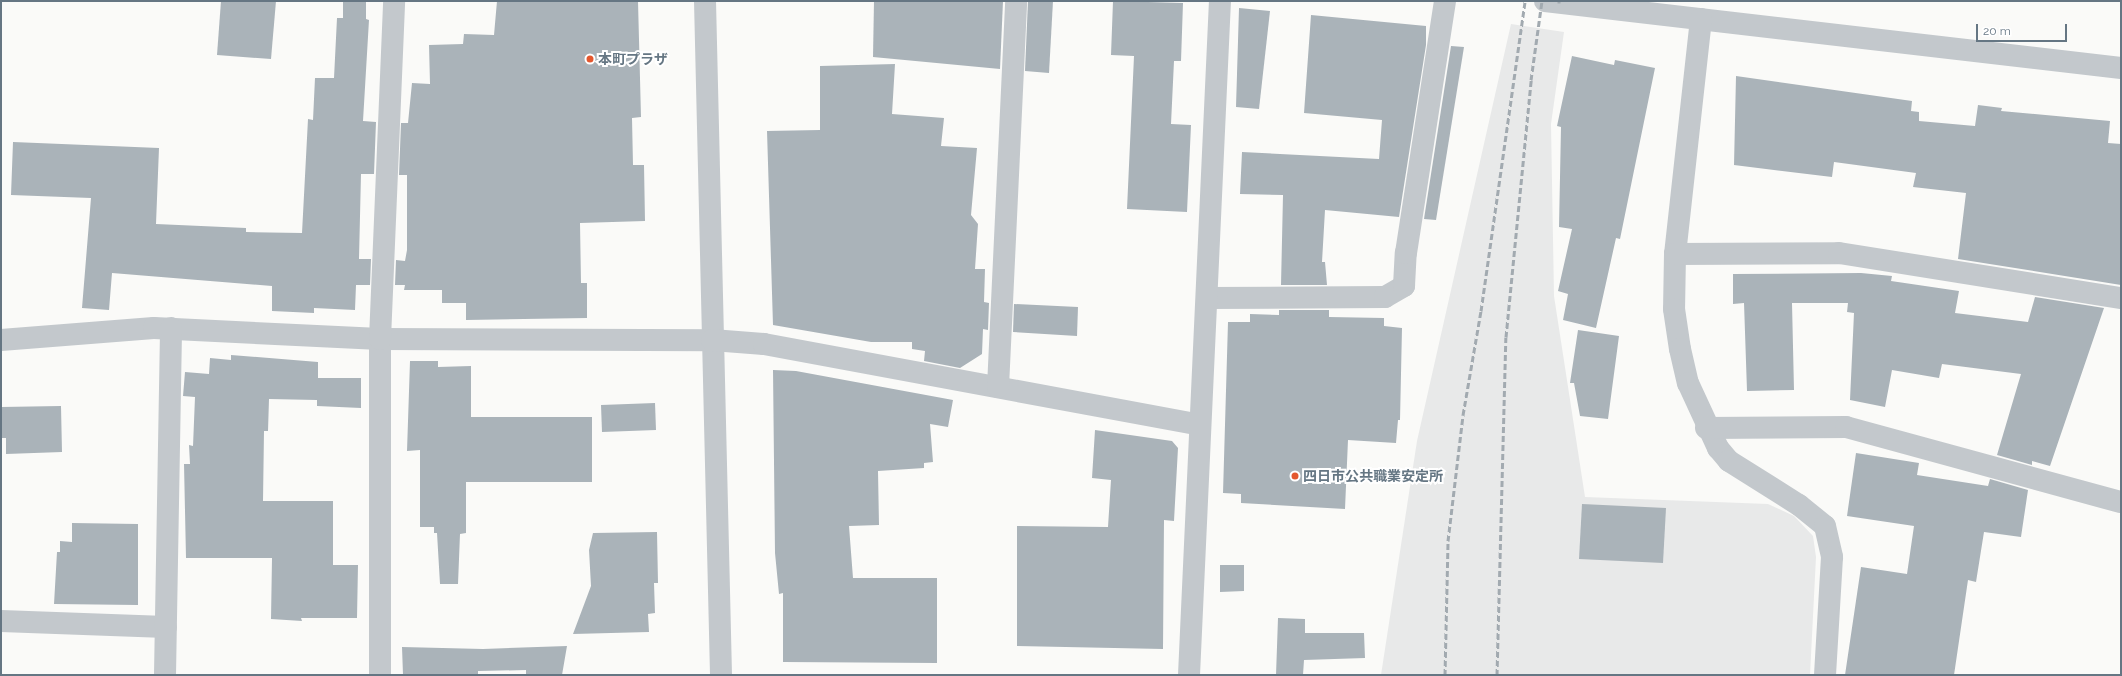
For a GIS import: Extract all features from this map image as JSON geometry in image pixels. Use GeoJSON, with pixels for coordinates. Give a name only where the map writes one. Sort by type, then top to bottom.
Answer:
{"type":"FeatureCollection","features":[{"type":"Feature","properties":{"kind":"street"},"geometry":{"type":"LineString","coordinates":[[380,675],[380,339],[394,1]]}},
{"type":"Feature","properties":{"kind":"street"},"geometry":{"type":"LineString","coordinates":[[705,1],[721,675]]}},
{"type":"Feature","properties":{"kind":"street"},"geometry":{"type":"LineString","coordinates":[[998,386],[1016,1]]}},
{"type":"Feature","properties":{"kind":"street"},"geometry":{"type":"LineString","coordinates":[[1189,675],[1220,1]]}},
{"type":"Feature","properties":{"kind":"street"},"geometry":{"type":"LineString","coordinates":[[1207,298],[1386,297],[1404,286],[1406,252],[1445,1]]}},
{"type":"Feature","properties":{"kind":"street"},"geometry":{"type":"LineString","coordinates":[[1545,1],[1712,13],[2121,68]]}},
{"type":"Feature","properties":{"kind":"street"},"geometry":{"type":"LineString","coordinates":[[1712,13],[1675,254],[1674,309],[1680,348],[1688,383],[1706,428],[1729,461],[1800,505],[1825,526],[1832,557],[1825,675]]}},
{"type":"Feature","properties":{"kind":"street"},"geometry":{"type":"LineString","coordinates":[[1675,254],[1838,253],[2121,298]]}},
{"type":"Feature","properties":{"kind":"street"},"geometry":{"type":"LineString","coordinates":[[164,675],[171,328]]}},
{"type":"Feature","properties":{"kind":"street"},"geometry":{"type":"LineString","coordinates":[[1,340],[171,328],[380,339],[712,340],[764,344],[998,386],[1200,425]]}},
{"type":"Feature","properties":{"kind":"street"},"geometry":{"type":"LineString","coordinates":[[1706,428],[1846,427],[2121,502]]}},
{"type":"Feature","properties":{"kind":"street"},"geometry":{"type":"LineString","coordinates":[[1,621],[166,627]]}},
{"type":"Feature","properties":{"kind":"shaded area"},"geometry":{"type":"Polygon","coordinates":[[[1511,24],[1564,32],[1551,124],[1554,296],[1585,497],[1768,504],[1794,516],[1813,536],[1816,557],[1810,675],[1381,675],[1417,441],[1511,24]]]}},
{"type":"Feature","properties":{"kind":"building"},"geometry":{"type":"Polygon","coordinates":[[[221,1],[276,1],[271,59],[217,55],[221,1]]]}},
{"type":"Feature","properties":{"kind":"building"},"geometry":{"type":"Polygon","coordinates":[[[343,1],[366,1],[366,19],[369,20],[363,121],[376,122],[374,174],[361,174],[359,259],[371,259],[370,285],[356,285],[355,310],[314,308],[314,313],[272,311],[272,286],[112,273],[109,310],[82,308],[91,198],[11,195],[13,142],[159,148],[156,224],[246,228],[246,232],[302,233],[308,119],[313,120],[315,78],[334,78],[337,18],[343,18],[343,1]]]}},
{"type":"Feature","properties":{"kind":"building"},"geometry":{"type":"Polygon","coordinates":[[[497,1],[638,1],[641,117],[632,118],[633,165],[644,165],[645,221],[580,223],[581,283],[587,283],[587,318],[466,320],[466,303],[442,303],[442,290],[404,290],[405,285],[395,285],[396,260],[405,261],[407,250],[407,175],[399,175],[401,123],[408,123],[412,83],[430,84],[429,45],[463,44],[464,34],[494,35],[497,1]]]}},
{"type":"Feature","properties":{"kind":"building"},"geometry":{"type":"Polygon","coordinates":[[[874,1],[1003,1],[1000,69],[873,57],[874,1]]]}},
{"type":"Feature","properties":{"kind":"building"},"geometry":{"type":"Polygon","coordinates":[[[1028,1],[1053,1],[1049,73],[1025,71],[1028,1]]]}},
{"type":"Feature","properties":{"kind":"building"},"geometry":{"type":"Polygon","coordinates":[[[1113,1],[1183,3],[1181,61],[1174,61],[1171,124],[1191,125],[1187,212],[1127,209],[1134,56],[1111,55],[1113,1]]]}},
{"type":"Feature","properties":{"kind":"building"},"geometry":{"type":"Polygon","coordinates":[[[1239,8],[1270,11],[1259,109],[1236,107],[1239,8]]]}},
{"type":"Feature","properties":{"kind":"building"},"geometry":{"type":"Polygon","coordinates":[[[1311,15],[1426,26],[1426,45],[1399,217],[1325,210],[1322,262],[1325,262],[1327,285],[1281,285],[1283,195],[1240,194],[1242,152],[1379,159],[1382,120],[1304,113],[1311,15]]]}},
{"type":"Feature","properties":{"kind":"building"},"geometry":{"type":"Polygon","coordinates":[[[1451,46],[1464,47],[1436,220],[1424,219],[1451,46]]]}},
{"type":"Feature","properties":{"kind":"building"},"geometry":{"type":"Polygon","coordinates":[[[1572,56],[1614,65],[1615,60],[1655,68],[1620,239],[1616,238],[1596,328],[1563,320],[1568,294],[1558,291],[1572,229],[1559,227],[1561,127],[1557,126],[1572,56]]]}},
{"type":"Feature","properties":{"kind":"building"},"geometry":{"type":"Polygon","coordinates":[[[895,64],[892,114],[944,118],[941,146],[977,148],[971,215],[978,224],[975,269],[985,269],[984,302],[989,303],[988,330],[983,329],[982,354],[960,368],[924,361],[925,351],[912,349],[912,342],[871,342],[773,325],[767,131],[820,130],[820,66],[895,64]]]}},
{"type":"Feature","properties":{"kind":"building"},"geometry":{"type":"Polygon","coordinates":[[[1736,76],[1912,101],[1911,111],[1919,112],[1919,121],[1975,126],[1978,105],[2002,108],[2001,111],[2110,121],[2108,143],[2121,144],[2121,285],[1958,259],[1966,193],[1913,187],[1916,173],[1834,162],[1832,177],[1734,165],[1736,76]]]}},
{"type":"Feature","properties":{"kind":"building"},"geometry":{"type":"Polygon","coordinates":[[[1861,273],[1892,276],[1891,281],[1959,291],[1955,313],[2028,322],[2035,297],[2104,308],[2050,466],[2032,461],[2032,465],[1997,455],[2021,374],[1942,364],[1939,378],[1892,370],[1885,407],[1850,400],[1854,313],[1847,312],[1848,303],[1792,303],[1794,390],[1747,391],[1744,303],[1733,304],[1733,274],[1861,273]]]}},
{"type":"Feature","properties":{"kind":"building"},"geometry":{"type":"Polygon","coordinates":[[[1014,304],[1078,307],[1077,336],[1013,332],[1014,304]]]}},
{"type":"Feature","properties":{"kind":"building"},"geometry":{"type":"Polygon","coordinates":[[[1279,310],[1329,310],[1329,317],[1384,318],[1384,326],[1402,328],[1400,420],[1398,420],[1396,443],[1348,440],[1345,509],[1241,503],[1241,494],[1223,493],[1228,322],[1250,322],[1250,314],[1279,315],[1279,310]]]}},
{"type":"Feature","properties":{"kind":"building"},"geometry":{"type":"Polygon","coordinates":[[[1578,330],[1619,336],[1608,419],[1580,416],[1574,383],[1570,383],[1578,330]]]}},
{"type":"Feature","properties":{"kind":"building"},"geometry":{"type":"Polygon","coordinates":[[[231,355],[318,362],[318,378],[361,378],[361,408],[317,406],[317,400],[269,399],[268,431],[264,431],[263,501],[333,501],[333,565],[358,565],[357,618],[301,618],[302,621],[271,619],[272,558],[186,558],[184,464],[190,464],[189,445],[193,446],[195,397],[183,396],[185,372],[209,374],[210,358],[231,360],[231,355]]]}},
{"type":"Feature","properties":{"kind":"building"},"geometry":{"type":"Polygon","coordinates":[[[410,361],[438,361],[438,367],[471,366],[471,417],[592,417],[592,482],[466,482],[466,533],[460,534],[458,584],[440,584],[437,533],[434,533],[434,527],[420,527],[420,450],[407,451],[410,361]]]}},
{"type":"Feature","properties":{"kind":"building"},"geometry":{"type":"Polygon","coordinates":[[[773,370],[796,371],[953,400],[948,427],[930,424],[933,462],[924,463],[924,468],[878,471],[879,525],[849,526],[853,578],[937,578],[937,663],[783,662],[783,593],[779,594],[775,553],[773,370]]]}},
{"type":"Feature","properties":{"kind":"building"},"geometry":{"type":"Polygon","coordinates":[[[655,403],[656,430],[602,432],[601,405],[655,403]]]}},
{"type":"Feature","properties":{"kind":"building"},"geometry":{"type":"Polygon","coordinates":[[[61,406],[62,452],[6,454],[6,438],[1,438],[1,407],[61,406]]]}},
{"type":"Feature","properties":{"kind":"building"},"geometry":{"type":"Polygon","coordinates":[[[1095,430],[1172,441],[1178,448],[1174,521],[1164,520],[1163,649],[1017,646],[1017,526],[1108,527],[1111,480],[1092,478],[1095,430]]]}},
{"type":"Feature","properties":{"kind":"building"},"geometry":{"type":"Polygon","coordinates":[[[1856,453],[1919,463],[1917,475],[1988,486],[1990,479],[2028,490],[2021,537],[1984,532],[1976,582],[1968,580],[1954,675],[1845,675],[1861,567],[1907,574],[1914,526],[1847,516],[1856,453]]]}},
{"type":"Feature","properties":{"kind":"building"},"geometry":{"type":"Polygon","coordinates":[[[1582,504],[1666,508],[1663,563],[1579,559],[1582,504]]]}},
{"type":"Feature","properties":{"kind":"building"},"geometry":{"type":"Polygon","coordinates":[[[72,523],[138,524],[138,605],[54,604],[57,552],[60,552],[60,541],[72,542],[72,523]]]}},
{"type":"Feature","properties":{"kind":"building"},"geometry":{"type":"Polygon","coordinates":[[[657,532],[658,583],[654,583],[655,613],[648,614],[649,632],[573,634],[591,586],[589,550],[593,533],[657,532]]]}},
{"type":"Feature","properties":{"kind":"building"},"geometry":{"type":"Polygon","coordinates":[[[1220,565],[1244,565],[1244,591],[1220,592],[1220,565]]]}},
{"type":"Feature","properties":{"kind":"building"},"geometry":{"type":"Polygon","coordinates":[[[1278,618],[1305,619],[1305,633],[1364,633],[1365,658],[1304,660],[1303,675],[1276,675],[1278,618]]]}},
{"type":"Feature","properties":{"kind":"building"},"geometry":{"type":"Polygon","coordinates":[[[567,646],[562,675],[526,675],[526,670],[478,671],[478,675],[403,675],[402,647],[483,649],[567,646]]]}},
{"type":"Feature","properties":{"kind":"railway"},"geometry":{"type":"LineString","coordinates":[[1445,675],[1448,541],[1463,415],[1481,311],[1525,1]]}},
{"type":"Feature","properties":{"kind":"railway"},"geometry":{"type":"LineString","coordinates":[[1497,675],[1506,337],[1531,80],[1542,1]]}},
{"type":"Feature","properties":{"kind":"place","name":"本町プラザ"},"geometry":{"type":"Point","coordinates":[590,59]}},
{"type":"Feature","properties":{"kind":"place","name":"四日市公共職業安定所"},"geometry":{"type":"Point","coordinates":[1295,476]}}]}
